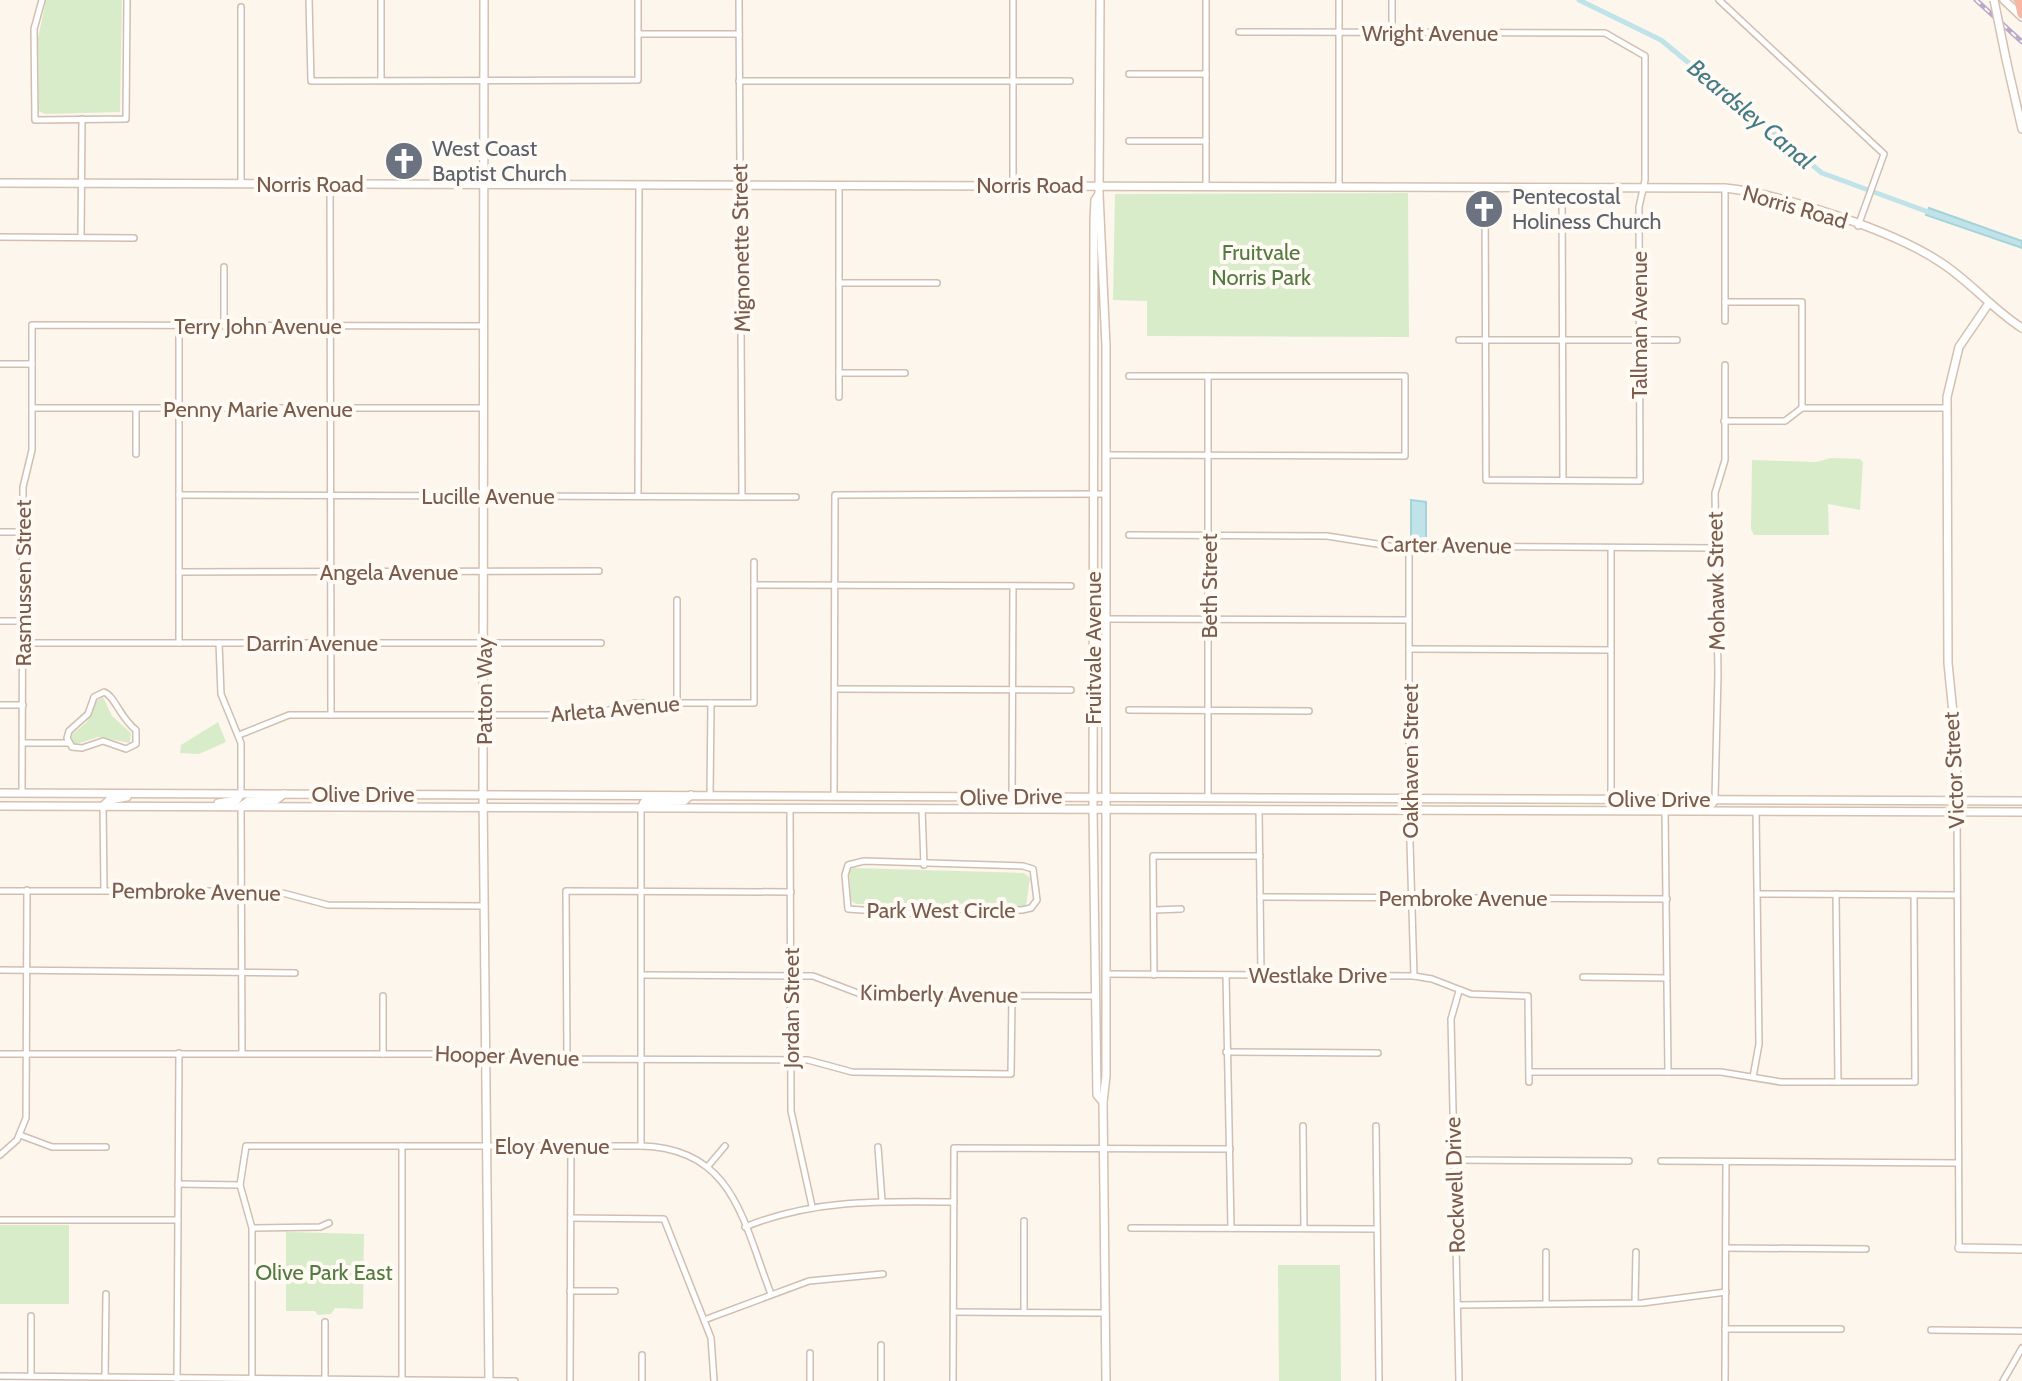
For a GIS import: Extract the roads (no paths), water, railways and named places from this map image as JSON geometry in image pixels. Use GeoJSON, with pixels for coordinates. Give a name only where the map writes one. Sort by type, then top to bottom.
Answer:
{"type":"FeatureCollection","features":[{"type":"Feature","properties":{"kind":"highway"},"geometry":{"type":"LineString","coordinates":[[2019,0],[2022,15]]}},
{"type":"Feature","properties":{"kind":"main road","name":"Patton Way"},"geometry":{"type":"LineString","coordinates":[[484,0],[483,795],[489,1380]]}},
{"type":"Feature","properties":{"kind":"main road","name":"Fruitvale Avenue"},"geometry":{"type":"LineString","coordinates":[[1100,0],[1100,190],[1105,318],[1103,809],[1106,1096],[1103,1102],[1106,1381]]}},
{"type":"Feature","properties":{"kind":"main road"},"geometry":{"type":"LineString","coordinates":[[1994,0],[2022,129]]}},
{"type":"Feature","properties":{"kind":"main road"},"geometry":{"type":"LineString","coordinates":[[2004,0],[2022,15]]}},
{"type":"Feature","properties":{"kind":"main road","name":"Norris Road"},"geometry":{"type":"LineString","coordinates":[[0,183],[1013,185],[1100,190],[1206,186],[1725,188],[1776,197],[1927,254],[2022,328]]}},
{"type":"Feature","properties":{"kind":"main road","name":"Fruitvale Avenue"},"geometry":{"type":"LineString","coordinates":[[1100,190],[1095,200],[1093,809],[1097,1095],[1103,1102]]}},
{"type":"Feature","properties":{"kind":"main road","name":"Victor Street"},"geometry":{"type":"LineString","coordinates":[[1957,812],[1958,760],[1948,663],[1947,408],[1954,359],[1964,336],[1989,303]]}},
{"type":"Feature","properties":{"kind":"main road"},"geometry":{"type":"LineString","coordinates":[[1094,318],[1105,318]]}},
{"type":"Feature","properties":{"kind":"main road","name":"Olive Drive"},"geometry":{"type":"LineString","coordinates":[[0,793],[2022,801]]}},
{"type":"Feature","properties":{"kind":"main road"},"geometry":{"type":"LineString","coordinates":[[0,804],[18,799],[22,793]]}},
{"type":"Feature","properties":{"kind":"main road"},"geometry":{"type":"LineString","coordinates":[[103,806],[109,800],[149,794]]}},
{"type":"Feature","properties":{"kind":"main road"},"geometry":{"type":"LineString","coordinates":[[196,806],[237,800],[241,794]]}},
{"type":"Feature","properties":{"kind":"main road"},"geometry":{"type":"LineString","coordinates":[[241,806],[248,801],[276,800],[284,794]]}},
{"type":"Feature","properties":{"kind":"main road"},"geometry":{"type":"LineString","coordinates":[[641,808],[644,802],[684,801],[691,795]]}},
{"type":"Feature","properties":{"kind":"main road"},"geometry":{"type":"LineString","coordinates":[[790,808],[834,797]]}},
{"type":"Feature","properties":{"kind":"main road"},"geometry":{"type":"LineString","coordinates":[[922,809],[928,803],[963,798]]}},
{"type":"Feature","properties":{"kind":"main road"},"geometry":{"type":"LineString","coordinates":[[1668,811],[1682,805],[1712,804],[1715,799]]}},
{"type":"Feature","properties":{"kind":"main road","name":"Olive Drive"},"geometry":{"type":"LineString","coordinates":[[0,804],[2022,812]]}},
{"type":"Feature","properties":{"kind":"main road"},"geometry":{"type":"LineString","coordinates":[[1096,996],[1106,1024]]}},
{"type":"Feature","properties":{"kind":"main road"},"geometry":{"type":"LineString","coordinates":[[1959,1248],[2022,1249]]}},
{"type":"Feature","properties":{"kind":"street"},"geometry":{"type":"LineString","coordinates":[[42,0],[34,29],[35,120],[126,119],[127,0]]}},
{"type":"Feature","properties":{"kind":"street"},"geometry":{"type":"LineString","coordinates":[[309,0],[311,81],[638,80],[638,0]]}},
{"type":"Feature","properties":{"kind":"street"},"geometry":{"type":"LineString","coordinates":[[381,0],[381,80]]}},
{"type":"Feature","properties":{"kind":"street","name":"Mignonette Street"},"geometry":{"type":"LineString","coordinates":[[739,0],[742,497]]}},
{"type":"Feature","properties":{"kind":"street"},"geometry":{"type":"LineString","coordinates":[[1013,0],[1013,185]]}},
{"type":"Feature","properties":{"kind":"street"},"geometry":{"type":"LineString","coordinates":[[1206,0],[1206,186]]}},
{"type":"Feature","properties":{"kind":"street"},"geometry":{"type":"LineString","coordinates":[[1339,0],[1339,186]]}},
{"type":"Feature","properties":{"kind":"street"},"geometry":{"type":"LineString","coordinates":[[1392,0],[1392,33]]}},
{"type":"Feature","properties":{"kind":"street"},"geometry":{"type":"LineString","coordinates":[[1719,0],[1884,154],[1858,226]]}},
{"type":"Feature","properties":{"kind":"street"},"geometry":{"type":"LineString","coordinates":[[241,7],[241,183]]}},
{"type":"Feature","properties":{"kind":"street","name":"Wright Avenue"},"geometry":{"type":"LineString","coordinates":[[1239,32],[1605,33],[1619,41]]}},
{"type":"Feature","properties":{"kind":"street"},"geometry":{"type":"LineString","coordinates":[[638,34],[739,34]]}},
{"type":"Feature","properties":{"kind":"street","name":"Tallman Avenue"},"geometry":{"type":"LineString","coordinates":[[1563,480],[1640,481],[1639,207],[1644,187],[1645,56],[1619,41]]}},
{"type":"Feature","properties":{"kind":"street"},"geometry":{"type":"LineString","coordinates":[[1129,74],[1206,74]]}},
{"type":"Feature","properties":{"kind":"street"},"geometry":{"type":"LineString","coordinates":[[739,81],[1070,81]]}},
{"type":"Feature","properties":{"kind":"street"},"geometry":{"type":"LineString","coordinates":[[81,237],[82,119]]}},
{"type":"Feature","properties":{"kind":"street"},"geometry":{"type":"LineString","coordinates":[[1129,141],[1206,141]]}},
{"type":"Feature","properties":{"kind":"street"},"geometry":{"type":"LineString","coordinates":[[330,184],[331,715]]}},
{"type":"Feature","properties":{"kind":"street"},"geometry":{"type":"LineString","coordinates":[[638,496],[639,184]]}},
{"type":"Feature","properties":{"kind":"street"},"geometry":{"type":"LineString","coordinates":[[839,185],[839,397]]}},
{"type":"Feature","properties":{"kind":"street"},"geometry":{"type":"LineString","coordinates":[[1485,187],[1486,480],[1563,480],[1562,187]]}},
{"type":"Feature","properties":{"kind":"street"},"geometry":{"type":"LineString","coordinates":[[1725,188],[1725,321]]}},
{"type":"Feature","properties":{"kind":"street"},"geometry":{"type":"LineString","coordinates":[[0,237],[134,238]]}},
{"type":"Feature","properties":{"kind":"street"},"geometry":{"type":"LineString","coordinates":[[224,267],[224,326]]}},
{"type":"Feature","properties":{"kind":"street"},"geometry":{"type":"LineString","coordinates":[[839,283],[937,283]]}},
{"type":"Feature","properties":{"kind":"street"},"geometry":{"type":"LineString","coordinates":[[1725,302],[1802,302],[1802,408]]}},
{"type":"Feature","properties":{"kind":"street","name":"Terry John Avenue"},"geometry":{"type":"LineString","coordinates":[[32,325],[484,326]]}},
{"type":"Feature","properties":{"kind":"street","name":"Rasmussen Street"},"geometry":{"type":"LineString","coordinates":[[22,793],[23,487],[32,458],[32,325]]}},
{"type":"Feature","properties":{"kind":"street"},"geometry":{"type":"LineString","coordinates":[[179,326],[179,643]]}},
{"type":"Feature","properties":{"kind":"street"},"geometry":{"type":"LineString","coordinates":[[1459,340],[1677,340]]}},
{"type":"Feature","properties":{"kind":"street"},"geometry":{"type":"LineString","coordinates":[[0,364],[32,364]]}},
{"type":"Feature","properties":{"kind":"street","name":"Mohawk Street"},"geometry":{"type":"LineString","coordinates":[[1715,799],[1718,674],[1715,493],[1725,460],[1725,365]]}},
{"type":"Feature","properties":{"kind":"street"},"geometry":{"type":"LineString","coordinates":[[839,373],[905,373]]}},
{"type":"Feature","properties":{"kind":"street"},"geometry":{"type":"LineString","coordinates":[[1105,455],[1405,456],[1405,376],[1129,376]]}},
{"type":"Feature","properties":{"kind":"street","name":"Beth Street"},"geometry":{"type":"LineString","coordinates":[[1208,376],[1208,797]]}},
{"type":"Feature","properties":{"kind":"street","name":"Penny Marie Avenue"},"geometry":{"type":"LineString","coordinates":[[32,408],[484,408]]}},
{"type":"Feature","properties":{"kind":"street"},"geometry":{"type":"LineString","coordinates":[[1724,421],[1785,421],[1802,408],[1947,408]]}},
{"type":"Feature","properties":{"kind":"street"},"geometry":{"type":"LineString","coordinates":[[136,409],[136,454]]}},
{"type":"Feature","properties":{"kind":"street"},"geometry":{"type":"LineString","coordinates":[[834,797],[835,495],[1105,494]]}},
{"type":"Feature","properties":{"kind":"street","name":"Lucille Avenue"},"geometry":{"type":"LineString","coordinates":[[179,495],[796,497]]}},
{"type":"Feature","properties":{"kind":"street"},"geometry":{"type":"LineString","coordinates":[[0,532],[23,532]]}},
{"type":"Feature","properties":{"kind":"street","name":"Carter Avenue"},"geometry":{"type":"LineString","coordinates":[[1129,535],[1327,536],[1409,547],[1715,548]]}},
{"type":"Feature","properties":{"kind":"street","name":"Oakhaven Street"},"geometry":{"type":"LineString","coordinates":[[1409,547],[1409,810],[1414,976]]}},
{"type":"Feature","properties":{"kind":"street"},"geometry":{"type":"LineString","coordinates":[[1611,547],[1611,799]]}},
{"type":"Feature","properties":{"kind":"street"},"geometry":{"type":"LineString","coordinates":[[754,562],[754,585],[1071,586]]}},
{"type":"Feature","properties":{"kind":"street","name":"Angela Avenue"},"geometry":{"type":"LineString","coordinates":[[179,572],[599,571]]}},
{"type":"Feature","properties":{"kind":"street","name":"Arleta Avenue"},"geometry":{"type":"LineString","coordinates":[[239,735],[281,717],[590,715],[627,704],[754,703],[754,585]]}},
{"type":"Feature","properties":{"kind":"street"},"geometry":{"type":"LineString","coordinates":[[1012,796],[1013,586]]}},
{"type":"Feature","properties":{"kind":"street"},"geometry":{"type":"LineString","coordinates":[[677,600],[677,703]]}},
{"type":"Feature","properties":{"kind":"street"},"geometry":{"type":"LineString","coordinates":[[1103,619],[1409,620]]}},
{"type":"Feature","properties":{"kind":"street"},"geometry":{"type":"LineString","coordinates":[[0,621],[23,621]]}},
{"type":"Feature","properties":{"kind":"street","name":"Darrin Avenue"},"geometry":{"type":"LineString","coordinates":[[23,643],[601,643]]}},
{"type":"Feature","properties":{"kind":"street"},"geometry":{"type":"LineString","coordinates":[[219,643],[221,694],[239,735],[241,794]]}},
{"type":"Feature","properties":{"kind":"street"},"geometry":{"type":"LineString","coordinates":[[1409,649],[1611,650]]}},
{"type":"Feature","properties":{"kind":"street"},"geometry":{"type":"LineString","coordinates":[[835,689],[1071,690]]}},
{"type":"Feature","properties":{"kind":"street"},"geometry":{"type":"LineString","coordinates":[[23,743],[68,743],[79,749],[103,741],[126,749],[136,744],[139,737],[119,714],[111,695],[101,692],[94,697],[85,719],[69,731],[68,743]]}},
{"type":"Feature","properties":{"kind":"street"},"geometry":{"type":"LineString","coordinates":[[710,795],[711,703]]}},
{"type":"Feature","properties":{"kind":"street"},"geometry":{"type":"LineString","coordinates":[[0,705],[23,705]]}},
{"type":"Feature","properties":{"kind":"street"},"geometry":{"type":"LineString","coordinates":[[1129,710],[1309,711]]}},
{"type":"Feature","properties":{"kind":"street"},"geometry":{"type":"LineString","coordinates":[[103,806],[104,890]]}},
{"type":"Feature","properties":{"kind":"street"},"geometry":{"type":"LineString","coordinates":[[241,806],[242,1053]]}},
{"type":"Feature","properties":{"kind":"street"},"geometry":{"type":"LineString","coordinates":[[641,808],[641,1146]]}},
{"type":"Feature","properties":{"kind":"street","name":"Jordan Street"},"geometry":{"type":"LineString","coordinates":[[790,808],[792,1119],[812,1206]]}},
{"type":"Feature","properties":{"kind":"street"},"geometry":{"type":"LineString","coordinates":[[922,809],[924,865]]}},
{"type":"Feature","properties":{"kind":"street"},"geometry":{"type":"LineString","coordinates":[[1259,810],[1261,975]]}},
{"type":"Feature","properties":{"kind":"street"},"geometry":{"type":"LineString","coordinates":[[1668,811],[1668,1072]]}},
{"type":"Feature","properties":{"kind":"street"},"geometry":{"type":"LineString","coordinates":[[1753,1077],[1759,1044],[1756,811]]}},
{"type":"Feature","properties":{"kind":"street","name":"Victor Street"},"geometry":{"type":"LineString","coordinates":[[1957,812],[1959,1248]]}},
{"type":"Feature","properties":{"kind":"street"},"geometry":{"type":"LineString","coordinates":[[1154,975],[1153,856],[1260,856]]}},
{"type":"Feature","properties":{"kind":"street","name":"Park West Circle"},"geometry":{"type":"LineString","coordinates":[[864,861],[924,865],[1023,866],[1033,869],[1037,900],[1031,908],[1022,910],[964,909],[919,914],[848,909],[845,875],[848,865],[864,861]]}},
{"type":"Feature","properties":{"kind":"street"},"geometry":{"type":"LineString","coordinates":[[0,1155],[20,1135],[27,1110],[27,890]]}},
{"type":"Feature","properties":{"kind":"street","name":"Pembroke Avenue"},"geometry":{"type":"LineString","coordinates":[[0,891],[242,890],[284,892],[328,905],[486,906]]}},
{"type":"Feature","properties":{"kind":"street"},"geometry":{"type":"LineString","coordinates":[[567,1059],[566,891],[791,892]]}},
{"type":"Feature","properties":{"kind":"street"},"geometry":{"type":"LineString","coordinates":[[1758,894],[1957,895]]}},
{"type":"Feature","properties":{"kind":"street"},"geometry":{"type":"LineString","coordinates":[[1836,894],[1838,1082]]}},
{"type":"Feature","properties":{"kind":"street"},"geometry":{"type":"LineString","coordinates":[[1529,1082],[1529,1072],[1729,1072],[1781,1082],[1915,1082],[1914,895]]}},
{"type":"Feature","properties":{"kind":"street","name":"Pembroke Avenue"},"geometry":{"type":"LineString","coordinates":[[1260,897],[1667,899]]}},
{"type":"Feature","properties":{"kind":"street"},"geometry":{"type":"LineString","coordinates":[[1154,910],[1181,909]]}},
{"type":"Feature","properties":{"kind":"street"},"geometry":{"type":"LineString","coordinates":[[0,970],[242,970],[295,973]]}},
{"type":"Feature","properties":{"kind":"street","name":"Westlake Drive"},"geometry":{"type":"LineString","coordinates":[[1106,974],[1414,976],[1480,996],[1528,996],[1529,1072]]}},
{"type":"Feature","properties":{"kind":"street","name":"Kimberly Avenue"},"geometry":{"type":"LineString","coordinates":[[642,975],[791,976],[822,979],[863,995],[1096,996]]}},
{"type":"Feature","properties":{"kind":"street"},"geometry":{"type":"LineString","coordinates":[[1226,975],[1231,1228]]}},
{"type":"Feature","properties":{"kind":"street"},"geometry":{"type":"LineString","coordinates":[[1583,977],[1667,978]]}},
{"type":"Feature","properties":{"kind":"street","name":"Rockwell Drive"},"geometry":{"type":"LineString","coordinates":[[1459,991],[1451,1019],[1459,1381]]}},
{"type":"Feature","properties":{"kind":"street"},"geometry":{"type":"LineString","coordinates":[[383,996],[383,1054]]}},
{"type":"Feature","properties":{"kind":"street","name":"Hooper Avenue"},"geometry":{"type":"LineString","coordinates":[[0,1054],[487,1054],[567,1059],[791,1060],[816,1061],[852,1072],[1011,1074],[1012,996]]}},
{"type":"Feature","properties":{"kind":"street"},"geometry":{"type":"LineString","coordinates":[[1226,1052],[1378,1053]]}},
{"type":"Feature","properties":{"kind":"street"},"geometry":{"type":"LineString","coordinates":[[176,1379],[179,1053]]}},
{"type":"Feature","properties":{"kind":"street"},"geometry":{"type":"LineString","coordinates":[[1303,1126],[1304,1228]]}},
{"type":"Feature","properties":{"kind":"street"},"geometry":{"type":"LineString","coordinates":[[1376,1126],[1379,1381]]}},
{"type":"Feature","properties":{"kind":"street"},"geometry":{"type":"LineString","coordinates":[[20,1135],[44,1145],[106,1147]]}},
{"type":"Feature","properties":{"kind":"street","name":"Eloy Avenue"},"geometry":{"type":"LineString","coordinates":[[240,1185],[246,1146],[641,1146],[681,1150],[709,1165]]}},
{"type":"Feature","properties":{"kind":"street"},"geometry":{"type":"LineString","coordinates":[[402,1146],[402,1378]]}},
{"type":"Feature","properties":{"kind":"street"},"geometry":{"type":"LineString","coordinates":[[570,1381],[571,1146]]}},
{"type":"Feature","properties":{"kind":"street"},"geometry":{"type":"LineString","coordinates":[[725,1146],[709,1165],[726,1184],[771,1294]]}},
{"type":"Feature","properties":{"kind":"street"},"geometry":{"type":"LineString","coordinates":[[878,1147],[882,1201]]}},
{"type":"Feature","properties":{"kind":"street"},"geometry":{"type":"LineString","coordinates":[[953,1381],[954,1148],[1230,1149]]}},
{"type":"Feature","properties":{"kind":"street"},"geometry":{"type":"LineString","coordinates":[[1453,1160],[1629,1161]]}},
{"type":"Feature","properties":{"kind":"street"},"geometry":{"type":"LineString","coordinates":[[1661,1161],[1958,1163]]}},
{"type":"Feature","properties":{"kind":"street"},"geometry":{"type":"LineString","coordinates":[[1725,1381],[1726,1162]]}},
{"type":"Feature","properties":{"kind":"street"},"geometry":{"type":"LineString","coordinates":[[178,1184],[240,1185],[252,1228],[252,1377]]}},
{"type":"Feature","properties":{"kind":"street"},"geometry":{"type":"LineString","coordinates":[[745,1227],[812,1206],[882,1201],[954,1202]]}},
{"type":"Feature","properties":{"kind":"street"},"geometry":{"type":"LineString","coordinates":[[571,1218],[664,1219],[713,1345],[714,1381]]}},
{"type":"Feature","properties":{"kind":"street"},"geometry":{"type":"LineString","coordinates":[[0,1220],[178,1220]]}},
{"type":"Feature","properties":{"kind":"street"},"geometry":{"type":"LineString","coordinates":[[1024,1221],[1024,1312]]}},
{"type":"Feature","properties":{"kind":"street"},"geometry":{"type":"LineString","coordinates":[[252,1228],[320,1227],[329,1223]]}},
{"type":"Feature","properties":{"kind":"street"},"geometry":{"type":"LineString","coordinates":[[1131,1228],[1377,1229]]}},
{"type":"Feature","properties":{"kind":"street"},"geometry":{"type":"LineString","coordinates":[[1726,1248],[1866,1249]]}},
{"type":"Feature","properties":{"kind":"street"},"geometry":{"type":"LineString","coordinates":[[1546,1252],[1546,1303]]}},
{"type":"Feature","properties":{"kind":"street"},"geometry":{"type":"LineString","coordinates":[[1635,1303],[1636,1252]]}},
{"type":"Feature","properties":{"kind":"street"},"geometry":{"type":"LineString","coordinates":[[704,1320],[824,1277],[883,1274]]}},
{"type":"Feature","properties":{"kind":"street"},"geometry":{"type":"LineString","coordinates":[[570,1291],[615,1291]]}},
{"type":"Feature","properties":{"kind":"street"},"geometry":{"type":"LineString","coordinates":[[1459,1305],[1635,1303],[1726,1292]]}},
{"type":"Feature","properties":{"kind":"street"},"geometry":{"type":"LineString","coordinates":[[105,1377],[106,1294]]}},
{"type":"Feature","properties":{"kind":"street"},"geometry":{"type":"LineString","coordinates":[[954,1312],[1106,1313]]}},
{"type":"Feature","properties":{"kind":"street"},"geometry":{"type":"LineString","coordinates":[[31,1316],[31,1376]]}},
{"type":"Feature","properties":{"kind":"street"},"geometry":{"type":"LineString","coordinates":[[325,1322],[325,1378]]}},
{"type":"Feature","properties":{"kind":"street"},"geometry":{"type":"LineString","coordinates":[[1725,1329],[1841,1329]]}},
{"type":"Feature","properties":{"kind":"street"},"geometry":{"type":"LineString","coordinates":[[1931,1330],[2022,1331]]}},
{"type":"Feature","properties":{"kind":"street"},"geometry":{"type":"LineString","coordinates":[[881,1345],[881,1381]]}},
{"type":"Feature","properties":{"kind":"street"},"geometry":{"type":"LineString","coordinates":[[2003,1381],[2022,1348]]}},
{"type":"Feature","properties":{"kind":"street"},"geometry":{"type":"LineString","coordinates":[[810,1353],[810,1381]]}},
{"type":"Feature","properties":{"kind":"street"},"geometry":{"type":"LineString","coordinates":[[642,1355],[642,1381]]}},
{"type":"Feature","properties":{"kind":"street"},"geometry":{"type":"LineString","coordinates":[[0,1376],[515,1381]]}},
{"type":"Feature","properties":{"kind":"water"},"geometry":{"type":"Polygon","coordinates":[[[1929,208],[2022,241],[2022,248],[1926,215],[1929,208]]]}},
{"type":"Feature","properties":{"kind":"water"},"geometry":{"type":"Polygon","coordinates":[[[1411,500],[1426,502],[1426,538],[1411,539],[1411,500]]]}},
{"type":"Feature","properties":{"kind":"waterway","name":"Beardsley Canal"},"geometry":{"type":"LineString","coordinates":[[1579,0],[1661,40],[1822,173],[1931,213]]}},
{"type":"Feature","properties":{"kind":"railway"},"geometry":{"type":"LineString","coordinates":[[1976,0],[2022,42]]}},
{"type":"Feature","properties":{"kind":"place","name":"West Coast Baptist Church"},"geometry":{"type":"Point","coordinates":[404,161]}},
{"type":"Feature","properties":{"kind":"place","name":"Pentecostal Holiness Church"},"geometry":{"type":"Point","coordinates":[1484,209]}},
{"type":"Feature","properties":{"kind":"park label","name":"Fruitvale Norris Park"},"geometry":{"type":"Point","coordinates":[1261,264]}},
{"type":"Feature","properties":{"kind":"park label","name":"Olive Park East"},"geometry":{"type":"Point","coordinates":[324,1272]}}]}
